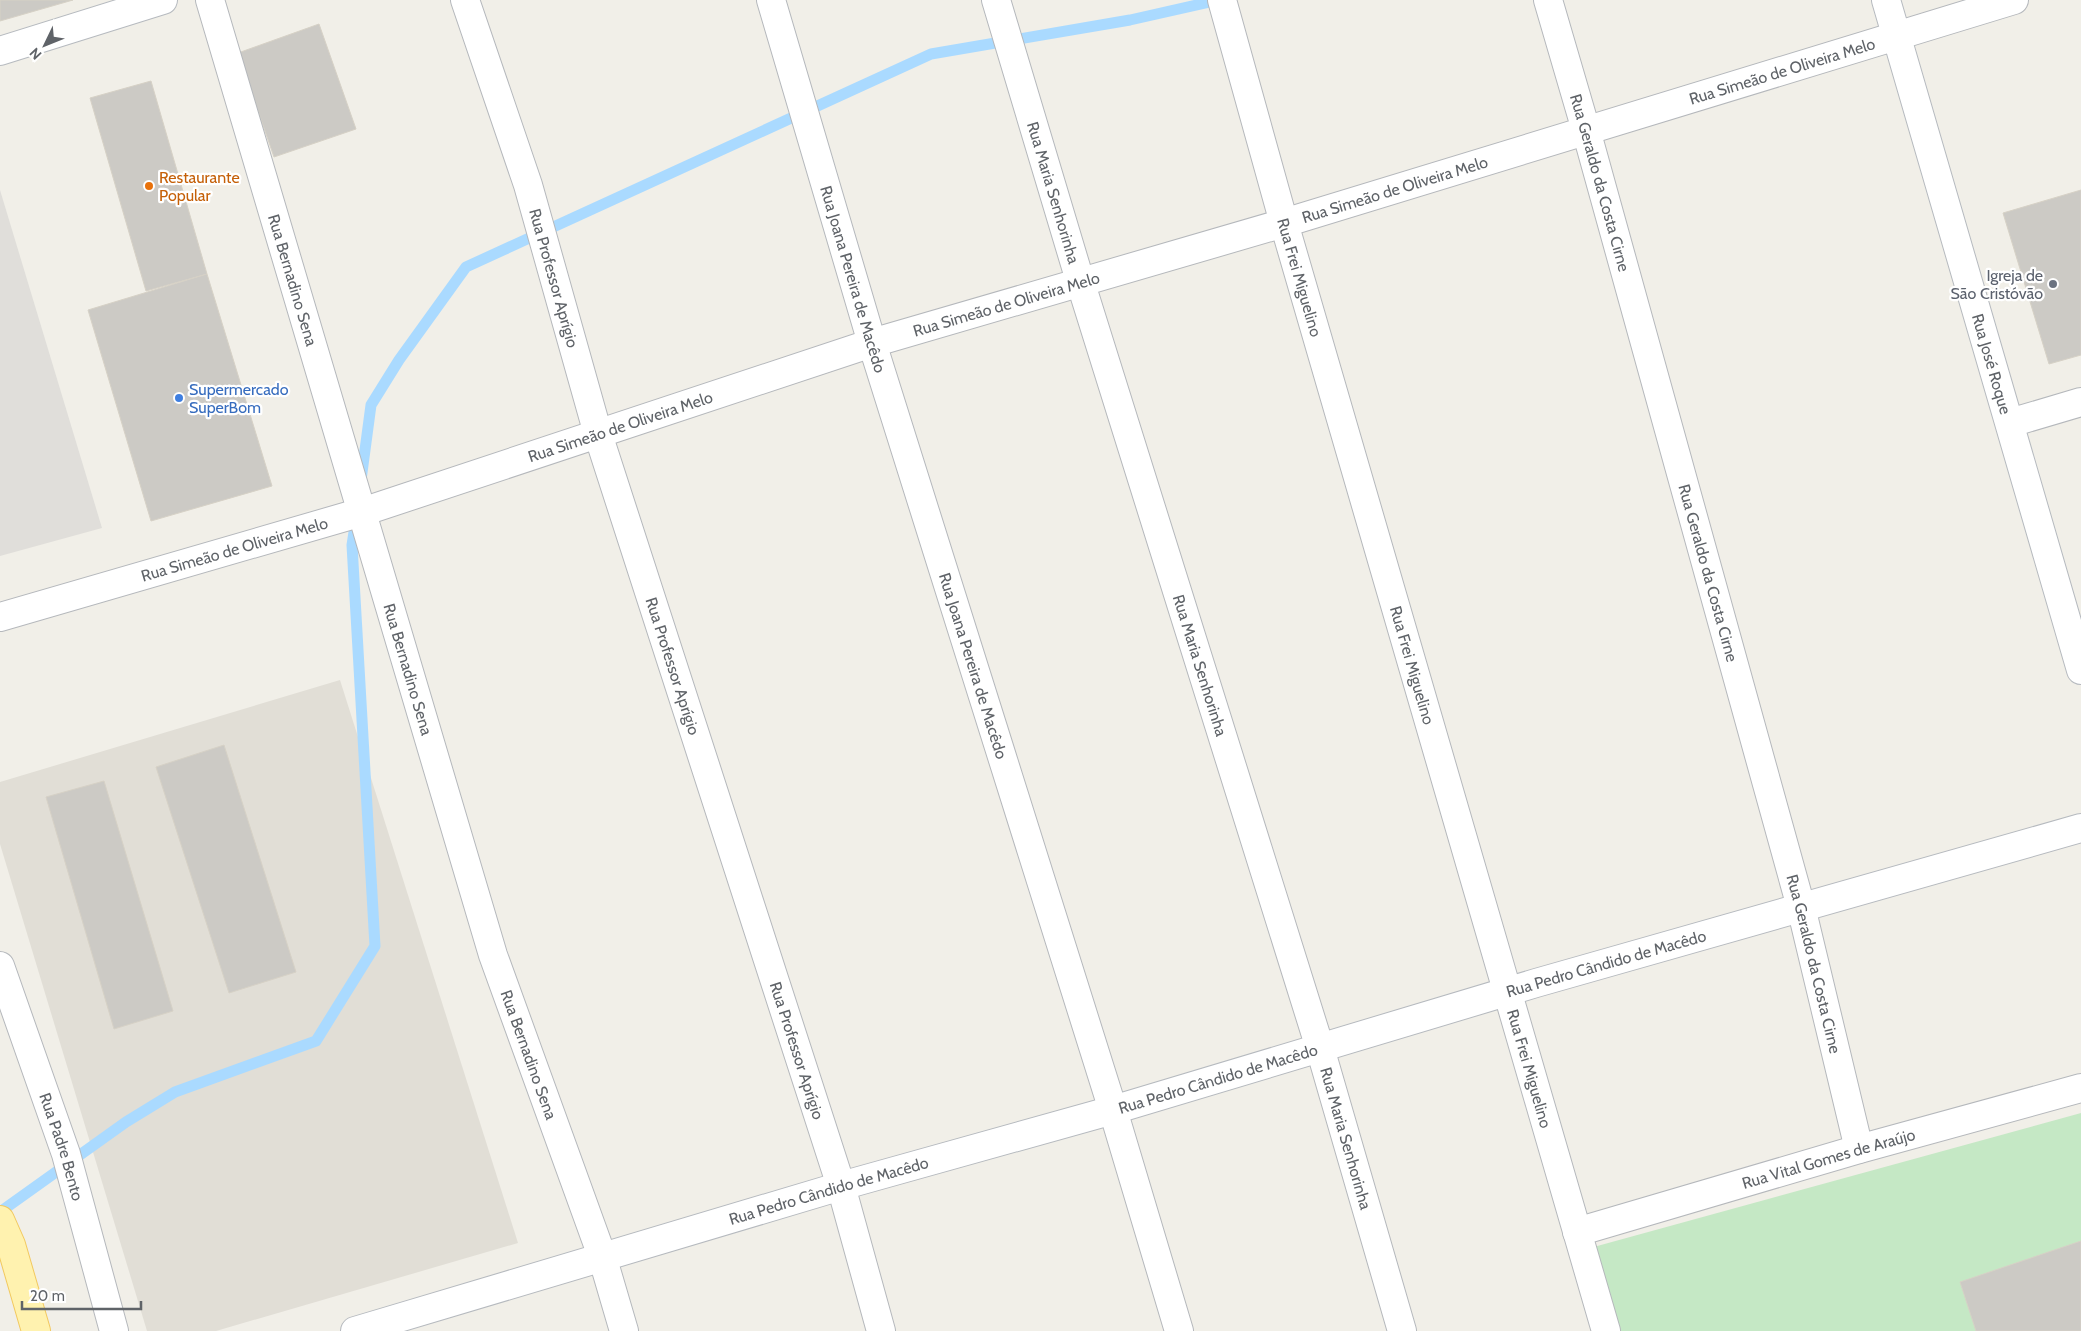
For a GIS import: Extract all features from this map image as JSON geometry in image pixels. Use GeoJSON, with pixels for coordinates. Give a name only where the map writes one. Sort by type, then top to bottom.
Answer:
{"type":"FeatureCollection","features":[{"type":"Feature","properties":{"kind":"main road"},"geometry":{"type":"LineString","coordinates":[[0,1220],[11,1245],[36,1331]]}},
{"type":"Feature","properties":{"kind":"street"},"geometry":{"type":"LineString","coordinates":[[0,51],[163,0]]}},
{"type":"Feature","properties":{"kind":"street","name":"Rua Bernadino Sena"},"geometry":{"type":"LineString","coordinates":[[210,0],[493,955],[602,1256],[624,1331]]}},
{"type":"Feature","properties":{"kind":"street","name":"Rua Professor Aprígio"},"geometry":{"type":"LineString","coordinates":[[465,0],[528,184],[598,434],[841,1186],[882,1331]]}},
{"type":"Feature","properties":{"kind":"street","name":"Rua Joana Pereira de Macêdo"},"geometry":{"type":"LineString","coordinates":[[771,0],[872,344],[1113,1110],[1178,1331]]}},
{"type":"Feature","properties":{"kind":"street","name":"Rua Maria Senhorinha"},"geometry":{"type":"LineString","coordinates":[[996,0],[1081,284],[1320,1048],[1402,1331]]}},
{"type":"Feature","properties":{"kind":"street","name":"Rua Frei Miguelino"},"geometry":{"type":"LineString","coordinates":[[1222,0],[1284,223],[1606,1331]]}},
{"type":"Feature","properties":{"kind":"street","name":"Rua Geraldo da Costa Cirne"},"geometry":{"type":"LineString","coordinates":[[1548,0],[1586,130],[1801,907],[1859,1149]]}},
{"type":"Feature","properties":{"kind":"street","name":"Rua José Roque"},"geometry":{"type":"LineString","coordinates":[[1886,0],[2081,670]]}},
{"type":"Feature","properties":{"kind":"street","name":"Rua Simeão de Oliveira Melo"},"geometry":{"type":"LineString","coordinates":[[0,617],[362,512],[872,344],[1284,223],[2014,0]]}},
{"type":"Feature","properties":{"kind":"street"},"geometry":{"type":"LineString","coordinates":[[2010,423],[2081,402]]}},
{"type":"Feature","properties":{"kind":"street","name":"Rua Pedro Cândido de Macêdo"},"geometry":{"type":"LineString","coordinates":[[355,1331],[841,1186],[1113,1110],[1508,993],[1545,980],[2081,828]]}},
{"type":"Feature","properties":{"kind":"street","name":"Rua Padre Bento"},"geometry":{"type":"LineString","coordinates":[[0,966],[66,1154],[114,1331]]}},
{"type":"Feature","properties":{"kind":"street","name":"Rua Vital Gomes de Araújo"},"geometry":{"type":"LineString","coordinates":[[1577,1232],[1859,1149],[2081,1088]]}},
{"type":"Feature","properties":{"kind":"shaded area"},"geometry":{"type":"Polygon","coordinates":[[[0,190],[102,528],[0,556],[0,190]]]}},
{"type":"Feature","properties":{"kind":"shaded area"},"geometry":{"type":"Polygon","coordinates":[[[340,680],[518,1243],[216,1331],[147,1331],[0,844],[0,782],[340,680]]]}},
{"type":"Feature","properties":{"kind":"green space"},"geometry":{"type":"Polygon","coordinates":[[[2081,1113],[2081,1331],[1614,1331],[1590,1248],[2081,1113]]]}},
{"type":"Feature","properties":{"kind":"building"},"geometry":{"type":"Polygon","coordinates":[[[0,0],[73,0],[0,21],[0,0]]]}},
{"type":"Feature","properties":{"kind":"building"},"geometry":{"type":"Polygon","coordinates":[[[319,24],[356,129],[274,157],[238,53],[319,24]]]}},
{"type":"Feature","properties":{"kind":"building","name":"Restaurante Popular"},"geometry":{"type":"Polygon","coordinates":[[[151,81],[207,274],[146,291],[90,98],[151,81]]]}},
{"type":"Feature","properties":{"kind":"building","name":"Igreja de São Cristóvão"},"geometry":{"type":"Polygon","coordinates":[[[2081,190],[2081,355],[2049,364],[2003,213],[2081,190]]]}},
{"type":"Feature","properties":{"kind":"building","name":"Supermercado SuperBom"},"geometry":{"type":"Polygon","coordinates":[[[207,274],[272,486],[151,521],[88,310],[207,274]]]}},
{"type":"Feature","properties":{"kind":"building"},"geometry":{"type":"Polygon","coordinates":[[[224,745],[296,972],[229,993],[156,767],[224,745]]]}},
{"type":"Feature","properties":{"kind":"building"},"geometry":{"type":"Polygon","coordinates":[[[104,781],[173,1011],[114,1029],[46,797],[104,781]]]}},
{"type":"Feature","properties":{"kind":"building"},"geometry":{"type":"Polygon","coordinates":[[[2081,1241],[2081,1331],[1976,1331],[1960,1282],[2081,1241]]]}},
{"type":"Feature","properties":{"kind":"waterway"},"geometry":{"type":"LineString","coordinates":[[361,480],[371,405],[399,360],[466,267],[931,54],[1130,20],[1219,0]]}},
{"type":"Feature","properties":{"kind":"waterway"},"geometry":{"type":"LineString","coordinates":[[0,1212],[126,1122],[175,1092],[316,1041],[375,946],[352,545],[356,519]]}},
{"type":"Feature","properties":{"kind":"place","name":"Restaurante Popular"},"geometry":{"type":"Point","coordinates":[149,186]}},
{"type":"Feature","properties":{"kind":"place","name":"Igreja de São Cristóvão"},"geometry":{"type":"Point","coordinates":[2053,284]}},
{"type":"Feature","properties":{"kind":"place","name":"Supermercado SuperBom"},"geometry":{"type":"Point","coordinates":[179,398]}}]}
